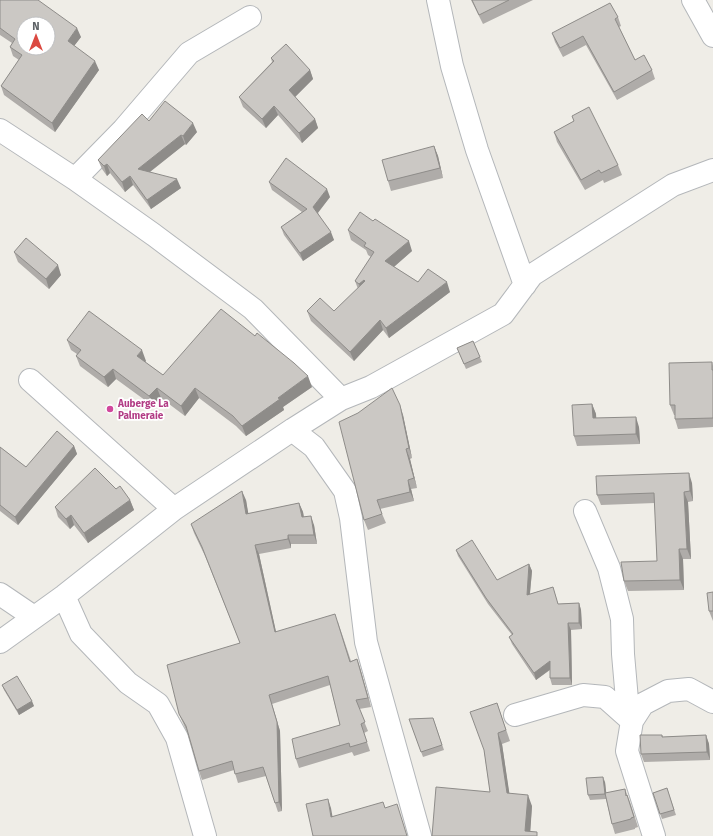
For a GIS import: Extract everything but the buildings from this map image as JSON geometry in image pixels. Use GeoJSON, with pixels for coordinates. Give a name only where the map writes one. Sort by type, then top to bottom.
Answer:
{"type":"FeatureCollection","features":[{"type":"Feature","properties":{"kind":"street"},"geometry":{"type":"LineString","coordinates":[[438,0],[452,66],[477,150],[525,285]]}},
{"type":"Feature","properties":{"kind":"street"},"geometry":{"type":"LineString","coordinates":[[693,0],[713,36]]}},
{"type":"Feature","properties":{"kind":"street"},"geometry":{"type":"LineString","coordinates":[[75,179],[123,130],[189,53],[250,16]]}},
{"type":"Feature","properties":{"kind":"street"},"geometry":{"type":"LineString","coordinates":[[0,130],[75,179],[154,235],[253,309],[341,399]]}},
{"type":"Feature","properties":{"kind":"street"},"geometry":{"type":"LineString","coordinates":[[0,642],[64,596],[174,509],[292,430],[341,399],[371,387],[503,314],[532,275],[673,185],[713,170]]}},
{"type":"Feature","properties":{"kind":"street"},"geometry":{"type":"LineString","coordinates":[[30,380],[174,509]]}},
{"type":"Feature","properties":{"kind":"street"},"geometry":{"type":"LineString","coordinates":[[292,430],[314,447],[345,491],[351,518],[366,642],[420,836]]}},
{"type":"Feature","properties":{"kind":"street"},"geometry":{"type":"LineString","coordinates":[[585,511],[609,568],[622,619],[627,700],[632,721]]}},
{"type":"Feature","properties":{"kind":"street"},"geometry":{"type":"LineString","coordinates":[[0,594],[34,617]]}},
{"type":"Feature","properties":{"kind":"street"},"geometry":{"type":"LineString","coordinates":[[64,596],[81,634],[128,683],[158,704],[177,738],[205,836]]}},
{"type":"Feature","properties":{"kind":"street"},"geometry":{"type":"LineString","coordinates":[[654,836],[627,750],[632,721],[642,704],[668,691],[689,689],[713,702]]}},
{"type":"Feature","properties":{"kind":"street"},"geometry":{"type":"LineString","coordinates":[[515,715],[583,695],[605,697],[632,721]]}},
{"type":"Feature","properties":{"kind":"place","name":"Auberge La Palmeraie"},"geometry":{"type":"Point","coordinates":[110,409]}}]}
